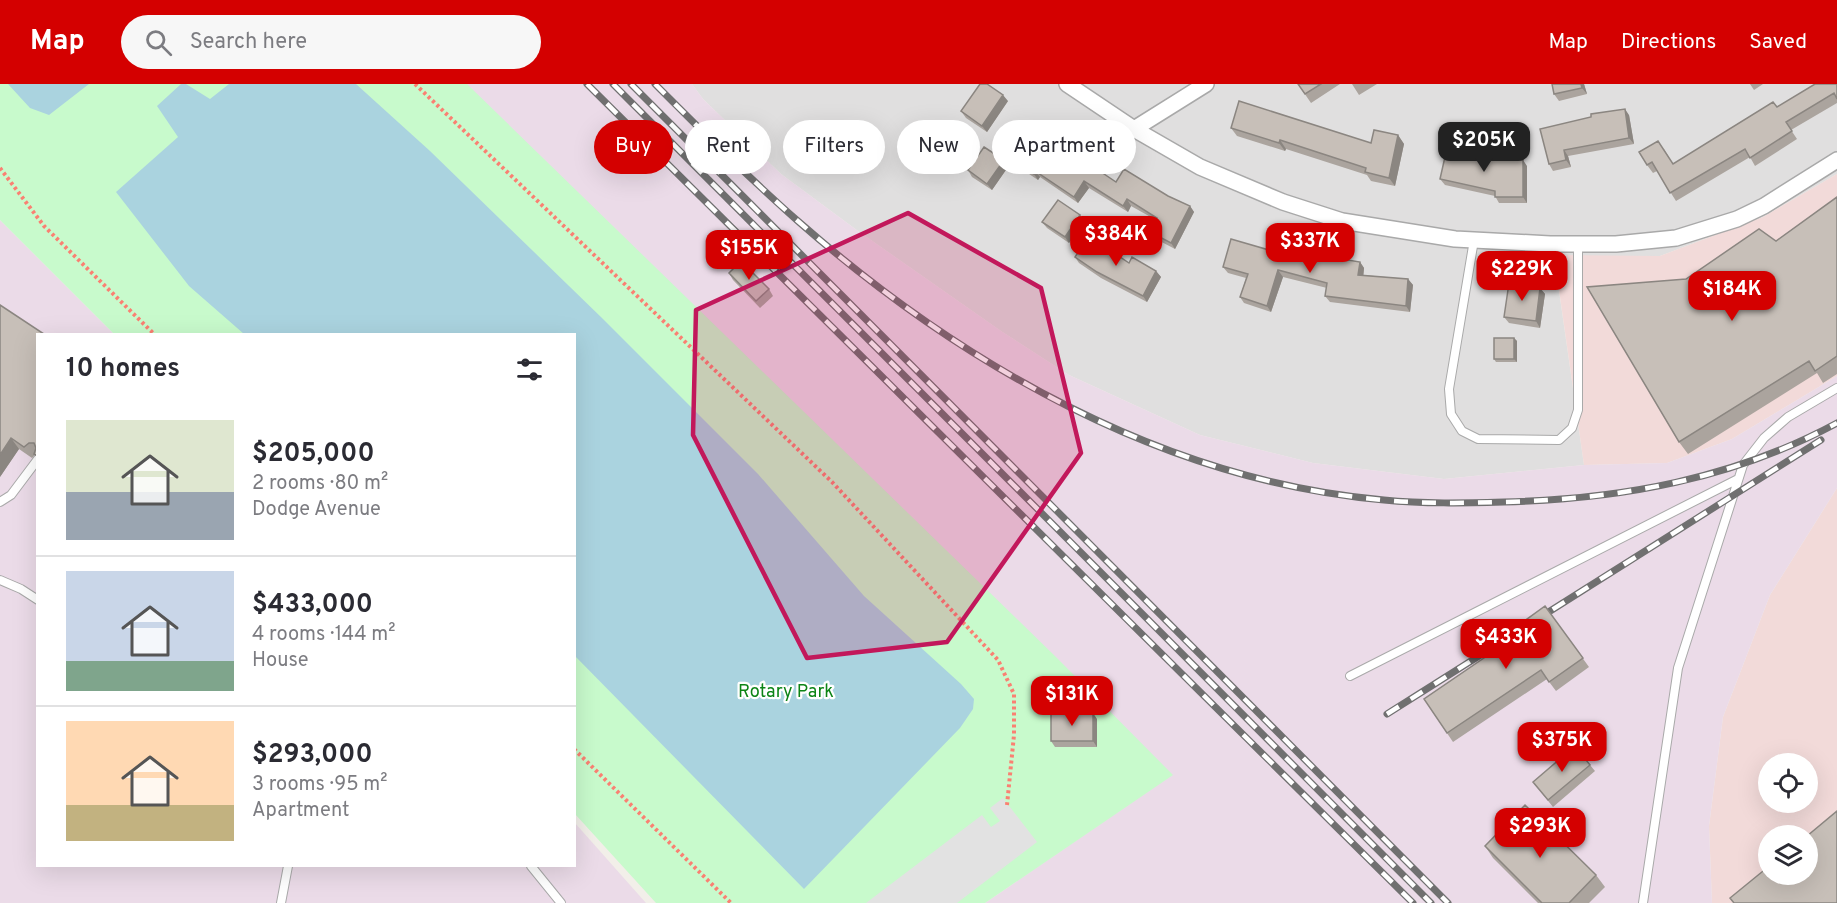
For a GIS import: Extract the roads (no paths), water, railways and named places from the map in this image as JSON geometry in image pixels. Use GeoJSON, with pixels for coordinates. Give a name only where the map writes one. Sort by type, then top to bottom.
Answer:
{"type":"FeatureCollection","features":[{"type":"Feature","properties":{"kind":"street"},"geometry":{"type":"LineString","coordinates":[[1067,84],[1121,120]]}},
{"type":"Feature","properties":{"kind":"street"},"geometry":{"type":"LineString","coordinates":[[1136,128],[1206,84]]}},
{"type":"Feature","properties":{"kind":"street"},"geometry":{"type":"LineString","coordinates":[[1136,130],[1200,167],[1283,202],[1342,221],[1474,240],[1616,244],[1676,238],[1707,229],[1764,206],[1837,160]]}},
{"type":"Feature","properties":{"kind":"lane"},"geometry":{"type":"LineString","coordinates":[[1474,240],[1449,389],[1451,414],[1462,431],[1478,439],[1559,440],[1572,429],[1578,410],[1578,244]]}},
{"type":"Feature","properties":{"kind":"lane"},"geometry":{"type":"LineString","coordinates":[[1643,903],[1678,668],[1743,465],[1764,438],[1788,417],[1837,388]]}},
{"type":"Feature","properties":{"kind":"lane"},"geometry":{"type":"LineString","coordinates":[[0,502],[11,495],[36,462]]}},
{"type":"Feature","properties":{"kind":"lane"},"geometry":{"type":"LineString","coordinates":[[1350,676],[1738,479]]}},
{"type":"Feature","properties":{"kind":"lane"},"geometry":{"type":"LineString","coordinates":[[0,580],[36,599]]}},
{"type":"Feature","properties":{"kind":"lane"},"geometry":{"type":"LineString","coordinates":[[281,903],[288,867]]}},
{"type":"Feature","properties":{"kind":"lane"},"geometry":{"type":"LineString","coordinates":[[532,867],[561,903]]}},
{"type":"Feature","properties":{"kind":"water"},"geometry":{"type":"Polygon","coordinates":[[[8,84],[89,84],[49,115],[30,108],[8,84]]]}},
{"type":"Feature","properties":{"kind":"water"},"geometry":{"type":"Polygon","coordinates":[[[181,84],[186,84],[210,99],[229,84],[356,84],[430,151],[603,319],[758,474],[864,596],[961,684],[974,699],[973,709],[960,728],[804,889],[576,657],[576,333],[243,333],[189,286],[116,192],[178,137],[157,106],[181,84]]]}},
{"type":"Feature","properties":{"kind":"railway"},"geometry":{"type":"LineString","coordinates":[[587,84],[1413,903]]}},
{"type":"Feature","properties":{"kind":"railway"},"geometry":{"type":"LineString","coordinates":[[613,84],[1431,903]]}},
{"type":"Feature","properties":{"kind":"railway"},"geometry":{"type":"LineString","coordinates":[[631,84],[1448,903]]}},
{"type":"Feature","properties":{"kind":"railway"},"geometry":{"type":"LineString","coordinates":[[655,84],[799,222],[862,274],[928,323],[998,368],[1070,408],[1146,441],[1223,469],[1303,488],[1384,500],[1444,503],[1548,500],[1634,490],[1717,472],[1758,459],[1837,423]]}},
{"type":"Feature","properties":{"kind":"railway"},"geometry":{"type":"LineString","coordinates":[[1387,714],[1821,440]]}},
{"type":"Feature","properties":{"kind":"park label","name":"Rotary Park"},"geometry":{"type":"Point","coordinates":[786,691]}}]}
